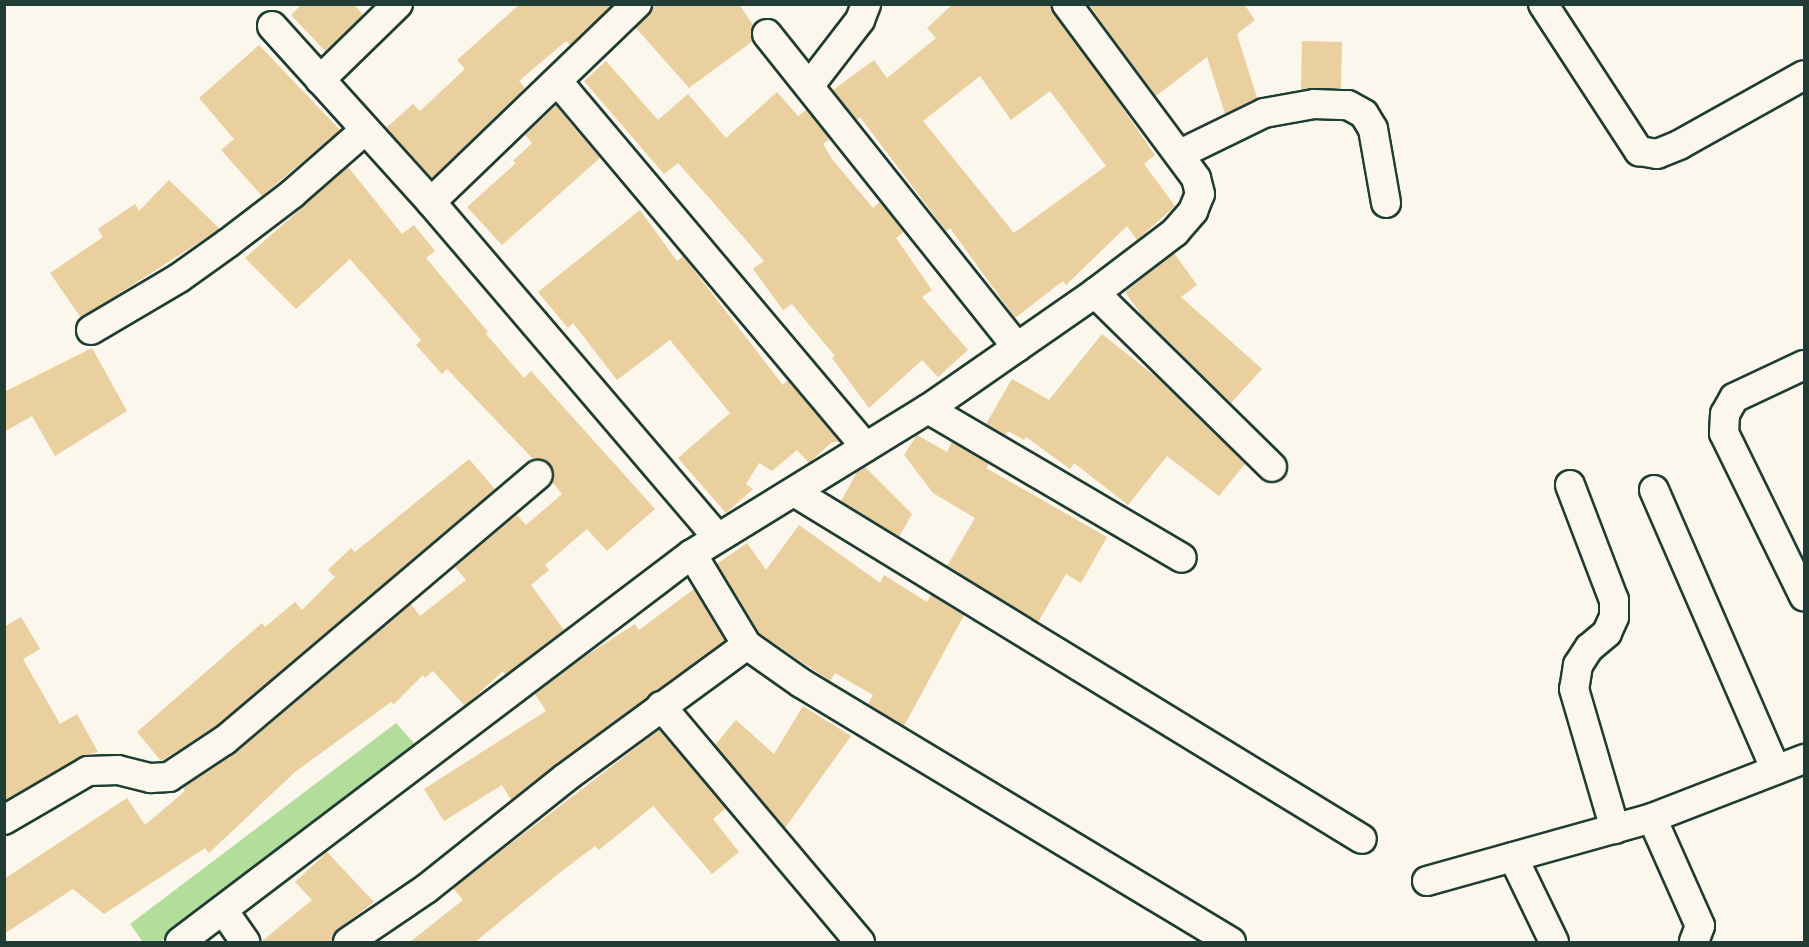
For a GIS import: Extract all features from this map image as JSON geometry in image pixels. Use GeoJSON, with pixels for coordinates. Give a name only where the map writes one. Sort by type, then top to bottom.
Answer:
{"type":"FeatureCollection","features":[{"type":"Feature","properties":{"kind":"street"},"geometry":{"type":"LineString","coordinates":[[320,80],[398,4]]}},
{"type":"Feature","properties":{"kind":"street"},"geometry":{"type":"LineString","coordinates":[[430,202],[559,82],[637,4]]}},
{"type":"Feature","properties":{"kind":"street"},"geometry":{"type":"LineString","coordinates":[[810,85],[860,20],[866,4]]}},
{"type":"Feature","properties":{"kind":"street"},"geometry":{"type":"LineString","coordinates":[[180,942],[692,554],[717,537],[796,493],[928,409],[1095,293],[1175,232],[1194,211],[1200,194],[1196,178],[1067,4]]}},
{"type":"Feature","properties":{"kind":"street"},"geometry":{"type":"LineString","coordinates":[[1543,4],[1639,151],[1658,154],[1680,146],[1804,75]]}},
{"type":"Feature","properties":{"kind":"street"},"geometry":{"type":"LineString","coordinates":[[272,26],[430,202],[717,537]]}},
{"type":"Feature","properties":{"kind":"street"},"geometry":{"type":"LineString","coordinates":[[767,34],[1017,347]]}},
{"type":"Feature","properties":{"kind":"street"},"geometry":{"type":"LineString","coordinates":[[559,82],[866,447]]}},
{"type":"Feature","properties":{"kind":"street"},"geometry":{"type":"LineString","coordinates":[[1180,154],[1264,113],[1314,105],[1348,105],[1364,114],[1372,129],[1386,203]]}},
{"type":"Feature","properties":{"kind":"street"},"geometry":{"type":"LineString","coordinates":[[91,330],[179,278],[220,249],[292,194],[365,130]]}},
{"type":"Feature","properties":{"kind":"street"},"geometry":{"type":"LineString","coordinates":[[1095,293],[1272,467]]}},
{"type":"Feature","properties":{"kind":"street"},"geometry":{"type":"LineString","coordinates":[[1804,365],[1734,398],[1725,414],[1724,433],[1804,596]]}},
{"type":"Feature","properties":{"kind":"street"},"geometry":{"type":"LineString","coordinates":[[928,409],[1182,558]]}},
{"type":"Feature","properties":{"kind":"street"},"geometry":{"type":"LineString","coordinates":[[4,820],[88,771],[118,770],[151,778],[169,777],[225,740],[538,476]]}},
{"type":"Feature","properties":{"kind":"street"},"geometry":{"type":"LineString","coordinates":[[1570,485],[1614,600],[1614,617],[1606,633],[1589,648],[1578,665],[1574,689],[1615,829]]}},
{"type":"Feature","properties":{"kind":"street"},"geometry":{"type":"LineString","coordinates":[[1654,490],[1776,770]]}},
{"type":"Feature","properties":{"kind":"street"},"geometry":{"type":"LineString","coordinates":[[796,493],[1362,839]]}},
{"type":"Feature","properties":{"kind":"street"},"geometry":{"type":"LineString","coordinates":[[692,554],[747,645],[819,694],[1231,942]]}},
{"type":"Feature","properties":{"kind":"street"},"geometry":{"type":"LineString","coordinates":[[348,942],[426,889],[661,705],[747,645]]}},
{"type":"Feature","properties":{"kind":"street"},"geometry":{"type":"LineString","coordinates":[[661,705],[860,942]]}},
{"type":"Feature","properties":{"kind":"street"},"geometry":{"type":"LineString","coordinates":[[1427,881],[1652,818],[1804,759]]}},
{"type":"Feature","properties":{"kind":"street"},"geometry":{"type":"LineString","coordinates":[[1652,818],[1700,926],[1694,942]]}},
{"type":"Feature","properties":{"kind":"street"},"geometry":{"type":"LineString","coordinates":[[1513,857],[1554,942]]}},
{"type":"Feature","properties":{"kind":"street"},"geometry":{"type":"LineString","coordinates":[[223,910],[245,942]]}},
{"type":"Feature","properties":{"kind":"green space"},"geometry":{"type":"Polygon","coordinates":[[[396,723],[420,750],[160,942],[143,942],[130,924],[396,723]]]}},
{"type":"Feature","properties":{"kind":"building"},"geometry":{"type":"Polygon","coordinates":[[[302,4],[354,4],[363,15],[326,52],[291,15],[302,4]]]}},
{"type":"Feature","properties":{"kind":"building"},"geometry":{"type":"Polygon","coordinates":[[[520,4],[613,4],[570,45],[566,41],[519,81],[525,88],[432,178],[386,128],[413,104],[420,111],[465,69],[457,60],[520,4]]]}},
{"type":"Feature","properties":{"kind":"building"},"geometry":{"type":"Polygon","coordinates":[[[653,4],[739,4],[753,25],[753,41],[689,88],[636,28],[649,15],[653,4]]]}},
{"type":"Feature","properties":{"kind":"building"},"geometry":{"type":"Polygon","coordinates":[[[953,4],[1051,4],[1155,155],[1144,164],[1175,206],[1137,240],[1127,226],[1066,285],[1063,281],[1015,318],[950,228],[946,231],[860,117],[857,120],[833,90],[874,60],[887,78],[936,38],[927,28],[953,4]],[[980,76],[923,121],[1014,233],[1106,166],[1050,91],[1011,120],[980,76]]]}},
{"type":"Feature","properties":{"kind":"building"},"geometry":{"type":"Polygon","coordinates":[[[1088,4],[1244,4],[1255,20],[1237,34],[1257,98],[1225,114],[1207,57],[1156,96],[1088,4]]]}},
{"type":"Feature","properties":{"kind":"building"},"geometry":{"type":"Polygon","coordinates":[[[1302,41],[1342,42],[1341,88],[1301,90],[1302,41]]]}},
{"type":"Feature","properties":{"kind":"building"},"geometry":{"type":"Polygon","coordinates":[[[259,45],[340,130],[262,196],[221,150],[234,139],[199,98],[259,45]]]}},
{"type":"Feature","properties":{"kind":"building"},"geometry":{"type":"Polygon","coordinates":[[[606,61],[658,120],[688,94],[726,138],[777,92],[798,116],[806,110],[830,139],[823,144],[832,159],[873,208],[880,202],[904,232],[896,238],[932,290],[922,297],[968,350],[938,377],[922,360],[869,408],[832,358],[835,356],[792,304],[783,310],[753,269],[764,261],[719,209],[678,163],[664,174],[584,81],[606,61]]]}},
{"type":"Feature","properties":{"kind":"building"},"geometry":{"type":"Polygon","coordinates":[[[556,106],[600,158],[502,245],[467,207],[516,163],[513,161],[532,143],[525,135],[556,106]]]}},
{"type":"Feature","properties":{"kind":"building"},"geometry":{"type":"Polygon","coordinates":[[[348,167],[402,234],[414,225],[435,251],[426,258],[488,332],[486,334],[524,378],[531,371],[655,509],[607,551],[587,529],[545,565],[549,570],[531,585],[564,630],[505,675],[503,671],[465,706],[433,671],[425,678],[423,675],[394,704],[391,702],[295,772],[209,853],[205,848],[104,914],[73,889],[4,934],[4,879],[127,798],[145,825],[185,791],[183,788],[236,753],[411,604],[420,616],[466,580],[455,567],[517,515],[526,525],[562,494],[552,482],[554,473],[550,464],[533,459],[447,369],[442,374],[416,345],[421,340],[350,259],[296,309],[245,258],[348,167]]]}},
{"type":"Feature","properties":{"kind":"building"},"geometry":{"type":"Polygon","coordinates":[[[169,180],[220,229],[81,318],[50,273],[103,237],[98,229],[135,204],[139,211],[169,180]]]}},
{"type":"Feature","properties":{"kind":"building"},"geometry":{"type":"Polygon","coordinates":[[[640,210],[677,261],[683,256],[783,385],[788,380],[840,442],[832,442],[809,463],[797,450],[772,471],[759,463],[746,484],[753,489],[726,513],[678,458],[730,413],[670,340],[617,380],[573,323],[568,328],[538,292],[640,210]]]}},
{"type":"Feature","properties":{"kind":"building"},"geometry":{"type":"Polygon","coordinates":[[[1174,253],[1197,285],[1181,297],[1262,369],[1231,403],[1143,317],[1125,292],[1174,253]]]}},
{"type":"Feature","properties":{"kind":"building"},"geometry":{"type":"Polygon","coordinates":[[[1102,334],[1161,381],[1245,464],[1219,496],[1167,456],[1128,505],[1074,463],[1070,469],[1026,437],[1024,440],[1008,431],[1005,435],[986,424],[1012,379],[1049,400],[1102,334]]]}},
{"type":"Feature","properties":{"kind":"building"},"geometry":{"type":"Polygon","coordinates":[[[92,348],[127,411],[55,456],[32,416],[4,432],[4,392],[92,348]]]}},
{"type":"Feature","properties":{"kind":"building"},"geometry":{"type":"Polygon","coordinates":[[[917,435],[947,452],[952,442],[989,464],[986,468],[1107,537],[1081,583],[1066,574],[1038,622],[947,566],[975,518],[933,493],[904,455],[917,435]]]}},
{"type":"Feature","properties":{"kind":"building"},"geometry":{"type":"Polygon","coordinates":[[[469,459],[495,489],[215,727],[161,761],[137,732],[262,623],[265,627],[295,602],[302,610],[335,577],[328,570],[351,548],[355,552],[469,459]]]}},
{"type":"Feature","properties":{"kind":"building"},"geometry":{"type":"Polygon","coordinates":[[[865,467],[912,514],[899,537],[841,501],[857,472],[865,467]]]}},
{"type":"Feature","properties":{"kind":"building"},"geometry":{"type":"Polygon","coordinates":[[[799,525],[880,583],[884,575],[927,602],[931,595],[964,615],[904,726],[868,704],[873,695],[835,673],[830,681],[759,633],[717,564],[747,543],[766,570],[799,525]]]}},
{"type":"Feature","properties":{"kind":"building"},"geometry":{"type":"Polygon","coordinates":[[[694,589],[725,641],[511,800],[502,785],[444,821],[424,789],[546,711],[535,694],[584,657],[635,624],[639,630],[694,589]]]}},
{"type":"Feature","properties":{"kind":"building"},"geometry":{"type":"Polygon","coordinates":[[[21,617],[40,649],[23,659],[60,724],[77,714],[98,752],[80,757],[4,801],[4,627],[21,617]]]}},
{"type":"Feature","properties":{"kind":"building"},"geometry":{"type":"Polygon","coordinates":[[[803,706],[851,736],[785,828],[715,745],[736,720],[774,754],[803,706]]]}},
{"type":"Feature","properties":{"kind":"building"},"geometry":{"type":"Polygon","coordinates":[[[659,730],[726,808],[713,819],[739,852],[712,874],[653,806],[599,850],[595,846],[558,874],[475,942],[410,942],[463,900],[453,888],[659,730]]]}},
{"type":"Feature","properties":{"kind":"building"},"geometry":{"type":"Polygon","coordinates":[[[327,852],[374,902],[338,929],[332,942],[261,942],[312,900],[295,882],[327,852]]]}}]}
